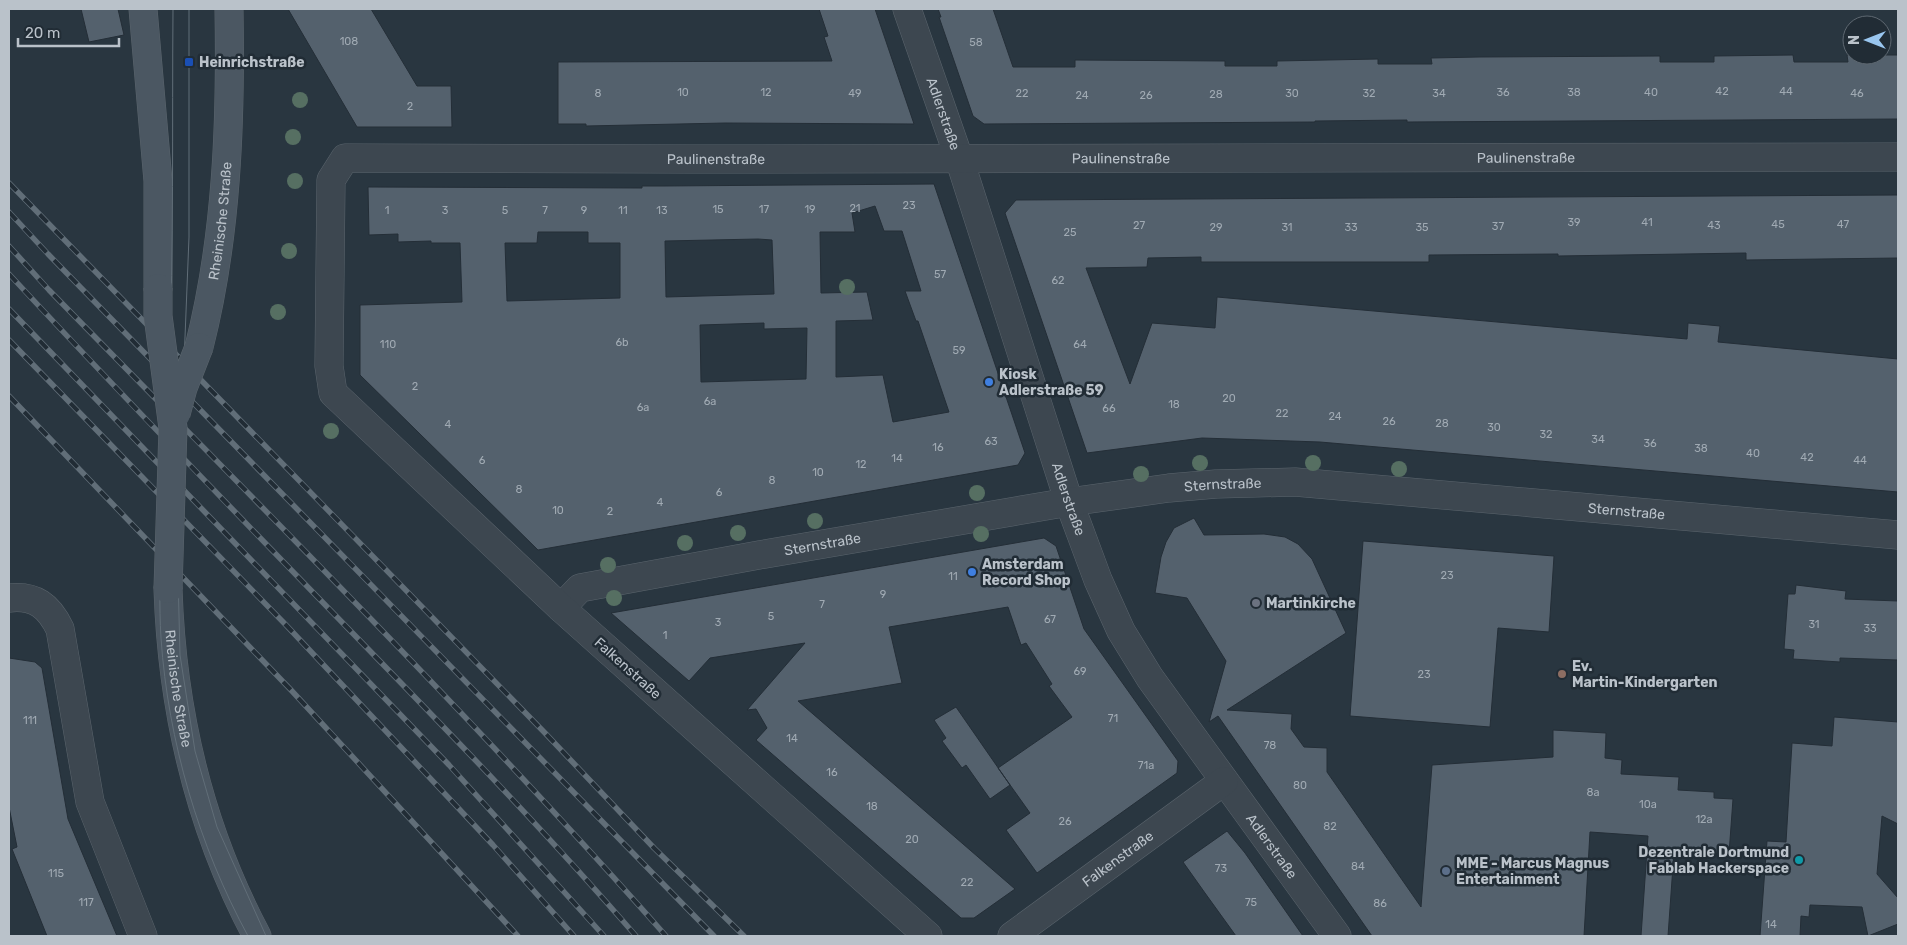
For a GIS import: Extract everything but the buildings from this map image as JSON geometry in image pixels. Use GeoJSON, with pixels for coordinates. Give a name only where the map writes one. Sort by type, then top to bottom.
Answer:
{"type":"FeatureCollection","features":[{"type":"Feature","properties":{"kind":"main road","name":"Rheinische Straße"},"geometry":{"type":"LineString","coordinates":[[143,9],[158,181],[158,316],[173,428],[168,589],[169,633],[173,672],[188,753],[210,830],[230,881],[257,936]]}},
{"type":"Feature","properties":{"kind":"main road","name":"Rheinische Straße"},"geometry":{"type":"LineString","coordinates":[[173,428],[183,388],[202,336],[223,208],[231,84],[229,9]]}},
{"type":"Feature","properties":{"kind":"street","name":"Adlerstraße"},"geometry":{"type":"LineString","coordinates":[[907,9],[959,158],[1069,502],[1098,580],[1121,631],[1150,678],[1337,936]]}},
{"type":"Feature","properties":{"kind":"street","name":"Paulinenstraße"},"geometry":{"type":"LineString","coordinates":[[333,393],[328,366],[331,180],[346,158],[1898,157]]}},
{"type":"Feature","properties":{"kind":"street","name":"Falkenstraße"},"geometry":{"type":"LineString","coordinates":[[333,393],[561,608],[928,936]]}},
{"type":"Feature","properties":{"kind":"street","name":"Sternstraße"},"geometry":{"type":"LineString","coordinates":[[561,608],[580,588],[1069,502],[1179,487],[1216,484],[1296,482],[1898,535]]}},
{"type":"Feature","properties":{"kind":"street"},"geometry":{"type":"LineString","coordinates":[[9,598],[27,599],[45,606],[54,617],[60,629],[90,802],[143,936]]}},
{"type":"Feature","properties":{"kind":"street","name":"Falkenstraße"},"geometry":{"type":"LineString","coordinates":[[1012,936],[1224,781]]}},
{"type":"Feature","properties":{"kind":"tram line"},"geometry":{"type":"LineString","coordinates":[[173,9],[172,275],[161,551],[161,638],[171,715],[189,792],[215,866],[230,902],[248,936]]}},
{"type":"Feature","properties":{"kind":"tram line"},"geometry":{"type":"LineString","coordinates":[[189,9],[189,237],[177,538],[180,655],[195,751],[217,827],[266,936]]}},
{"type":"Feature","properties":{"kind":"railway"},"geometry":{"type":"LineString","coordinates":[[9,183],[545,733],[654,848],[744,936]]}},
{"type":"Feature","properties":{"kind":"railway"},"geometry":{"type":"LineString","coordinates":[[9,212],[714,936]]}},
{"type":"Feature","properties":{"kind":"railway"},"geometry":{"type":"LineString","coordinates":[[9,246],[49,290],[439,690],[516,771],[666,936]]}},
{"type":"Feature","properties":{"kind":"railway"},"geometry":{"type":"LineString","coordinates":[[9,274],[171,445],[488,773],[636,936]]}},
{"type":"Feature","properties":{"kind":"railway"},"geometry":{"type":"LineString","coordinates":[[9,309],[449,765],[604,936]]}},
{"type":"Feature","properties":{"kind":"railway"},"geometry":{"type":"LineString","coordinates":[[9,340],[285,624],[493,845],[574,936]]}},
{"type":"Feature","properties":{"kind":"railway"},"geometry":{"type":"LineString","coordinates":[[9,396],[291,690],[518,936]]}},
{"type":"Feature","properties":{"kind":"place","name":"Heinrichstraße"},"geometry":{"type":"Point","coordinates":[189,62]}},
{"type":"Feature","properties":{"kind":"place","name":"Kiosk Adlerstraße 59"},"geometry":{"type":"Point","coordinates":[989,382]}},
{"type":"Feature","properties":{"kind":"place","name":"Amsterdam Record Shop"},"geometry":{"type":"Point","coordinates":[972,572]}},
{"type":"Feature","properties":{"kind":"place","name":"Martinkirche"},"geometry":{"type":"Point","coordinates":[1256,603]}},
{"type":"Feature","properties":{"kind":"place","name":"Ev. Martin-Kindergarten"},"geometry":{"type":"Point","coordinates":[1562,674]}},
{"type":"Feature","properties":{"kind":"place","name":"Dezentrale Dortmund Fablab Hackerspace"},"geometry":{"type":"Point","coordinates":[1799,860]}},
{"type":"Feature","properties":{"kind":"place","name":"MME - Marcus Magnus Entertainment"},"geometry":{"type":"Point","coordinates":[1446,871]}}]}
